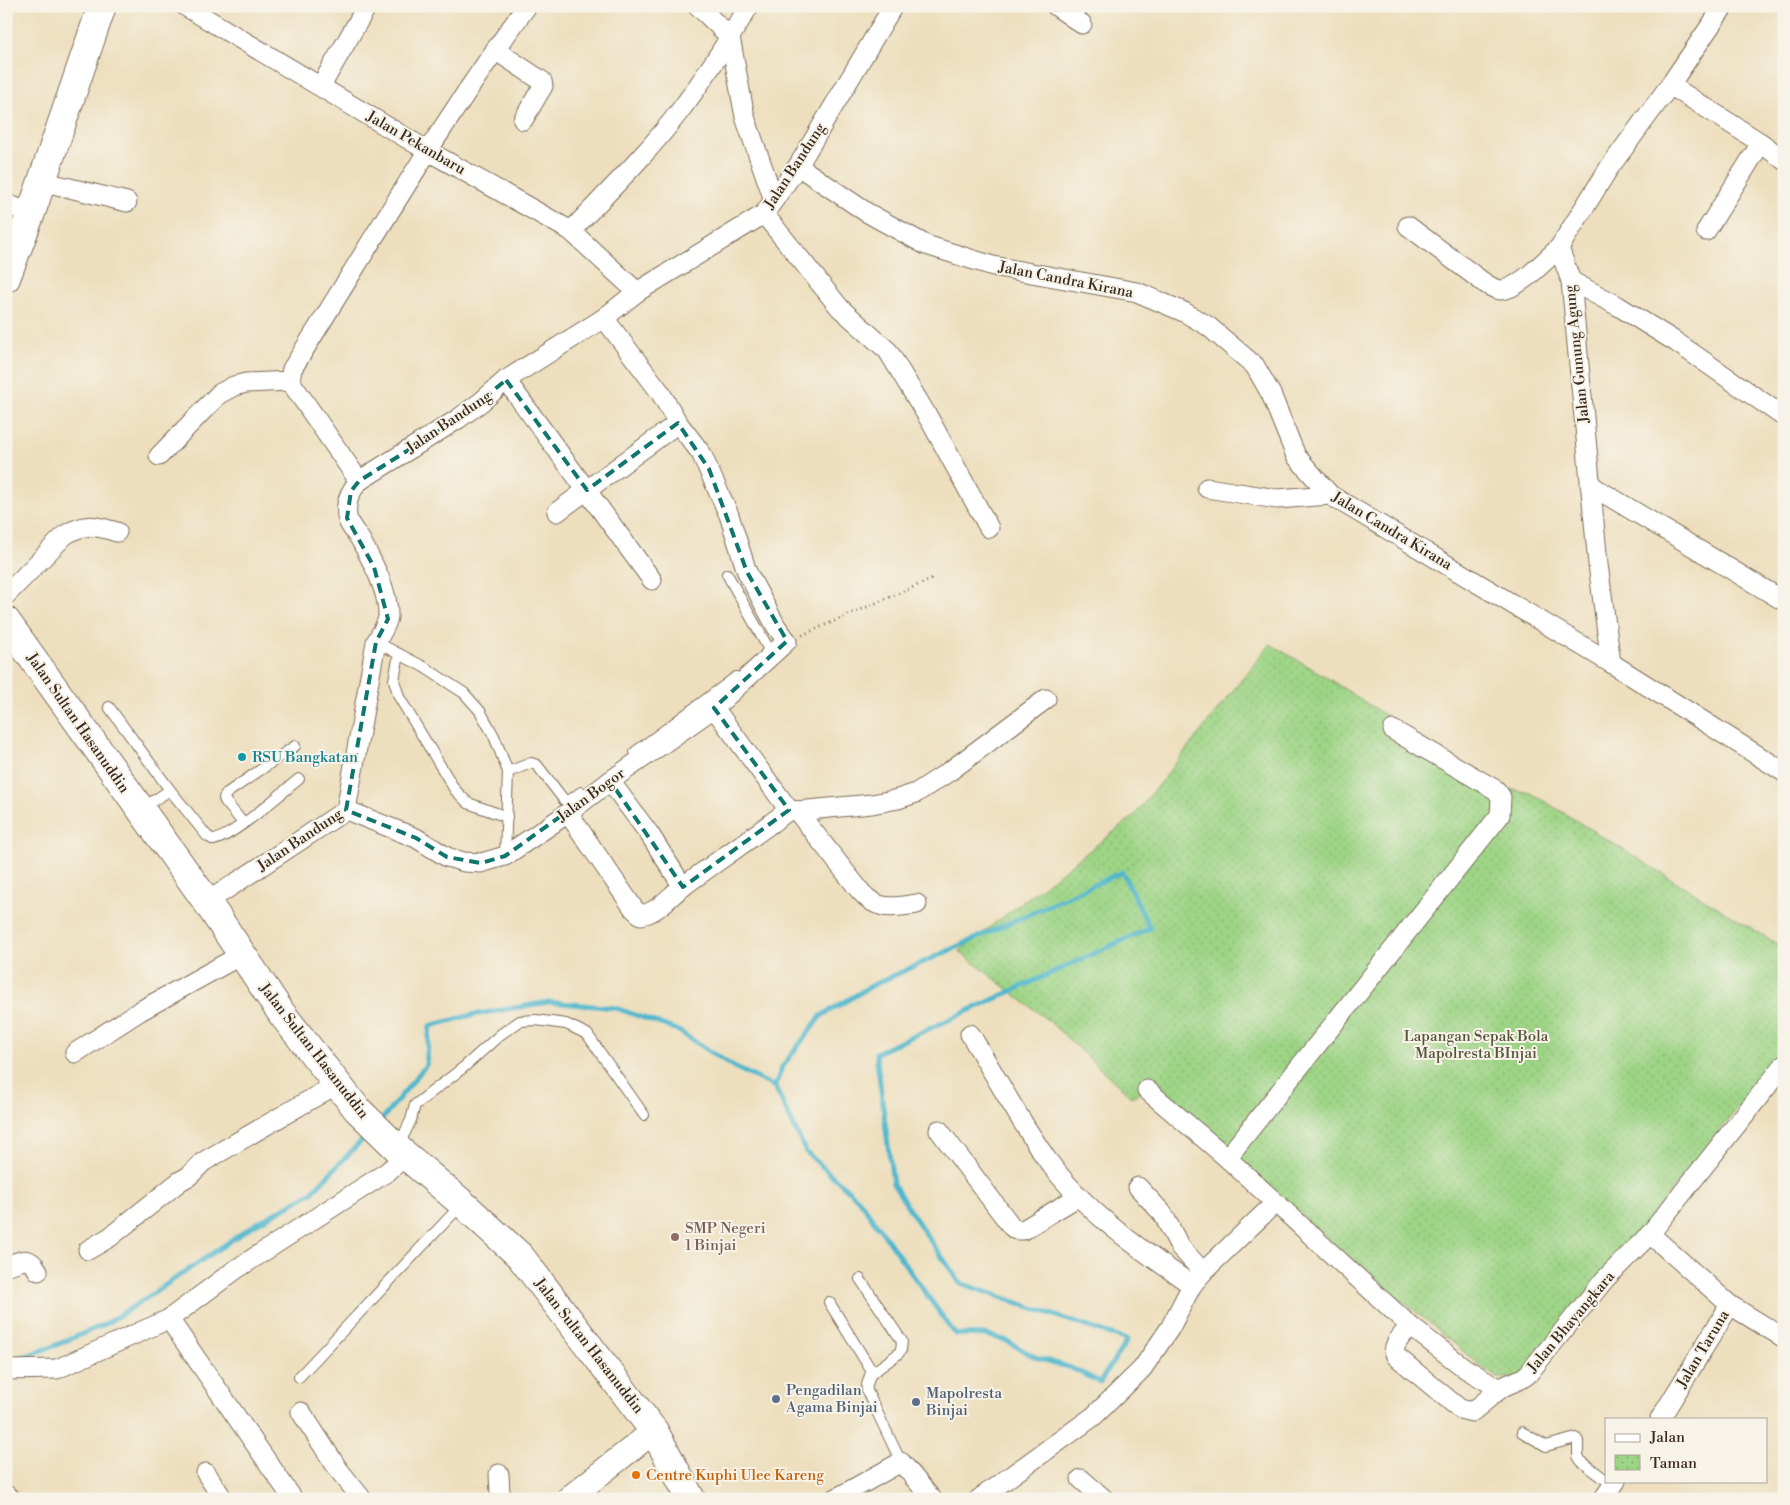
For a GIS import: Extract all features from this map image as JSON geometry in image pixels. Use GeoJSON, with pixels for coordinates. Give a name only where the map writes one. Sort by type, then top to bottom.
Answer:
{"type":"FeatureCollection","features":[{"type":"Feature","properties":{"kind":"main road"},"geometry":{"type":"LineString","coordinates":[[6,278],[18,209],[41,181],[102,6]]}},
{"type":"Feature","properties":{"kind":"main road","name":"Jalan Sultan Hasanuddin"},"geometry":{"type":"LineString","coordinates":[[6,622],[139,810],[207,902],[240,954],[282,1014],[357,1109],[399,1150],[463,1204],[520,1256],[654,1431],[691,1499]]}},
{"type":"Feature","properties":{"kind":"street","name":"Jalan Pekanbaru"},"geometry":{"type":"LineString","coordinates":[[185,6],[428,151],[571,231],[638,292]]}},
{"type":"Feature","properties":{"kind":"street"},"geometry":{"type":"LineString","coordinates":[[321,86],[367,6]]}},
{"type":"Feature","properties":{"kind":"street"},"geometry":{"type":"LineString","coordinates":[[359,481],[290,381],[292,368],[428,151],[494,50],[527,6]]}},
{"type":"Feature","properties":{"kind":"street"},"geometry":{"type":"LineString","coordinates":[[698,6],[730,37],[745,117],[769,207],[840,308],[888,351],[931,422],[989,528]]}},
{"type":"Feature","properties":{"kind":"street"},"geometry":{"type":"LineString","coordinates":[[571,231],[679,112],[749,6]]}},
{"type":"Feature","properties":{"kind":"street","name":"Jalan Bandung"},"geometry":{"type":"LineString","coordinates":[[207,902],[346,810],[376,642],[388,619],[386,602],[374,567],[358,536],[349,524],[346,513],[351,491],[359,481],[482,402],[506,380],[604,318],[638,292],[769,207],[798,166],[894,6]]}},
{"type":"Feature","properties":{"kind":"street"},"geometry":{"type":"LineString","coordinates":[[1056,6],[1082,24]]}},
{"type":"Feature","properties":{"kind":"street"},"geometry":{"type":"LineString","coordinates":[[1408,226],[1482,282],[1494,288],[1501,290],[1523,280],[1559,248],[1609,168],[1670,85],[1724,6]]}},
{"type":"Feature","properties":{"kind":"street"},"geometry":{"type":"LineString","coordinates":[[494,50],[542,81],[542,86],[523,120]]}},
{"type":"Feature","properties":{"kind":"street"},"geometry":{"type":"LineString","coordinates":[[1670,85],[1761,143],[1784,160]]}},
{"type":"Feature","properties":{"kind":"street"},"geometry":{"type":"LineString","coordinates":[[1706,231],[1761,143]]}},
{"type":"Feature","properties":{"kind":"street","name":"Jalan Candra Kirana"},"geometry":{"type":"LineString","coordinates":[[798,166],[866,212],[926,245],[993,266],[1137,292],[1184,312],[1208,326],[1255,366],[1271,394],[1296,456],[1330,495],[1611,663],[1784,772]]}},
{"type":"Feature","properties":{"kind":"street"},"geometry":{"type":"LineString","coordinates":[[41,181],[127,202]]}},
{"type":"Feature","properties":{"kind":"street","name":"Jalan Gunung Agung"},"geometry":{"type":"LineString","coordinates":[[1559,248],[1571,281],[1598,564],[1611,663]]}},
{"type":"Feature","properties":{"kind":"street"},"geometry":{"type":"LineString","coordinates":[[1571,281],[1618,306],[1668,337],[1784,417]]}},
{"type":"Feature","properties":{"kind":"street"},"geometry":{"type":"LineString","coordinates":[[604,318],[660,392],[678,424],[701,452],[732,524],[747,572],[776,626],[787,641]]}},
{"type":"Feature","properties":{"kind":"street"},"geometry":{"type":"LineString","coordinates":[[506,380],[652,580]]}},
{"type":"Feature","properties":{"kind":"street"},"geometry":{"type":"LineString","coordinates":[[159,456],[219,394],[234,386],[246,383],[290,381]]}},
{"type":"Feature","properties":{"kind":"street"},"geometry":{"type":"LineString","coordinates":[[557,512],[678,424]]}},
{"type":"Feature","properties":{"kind":"street"},"geometry":{"type":"LineString","coordinates":[[1590,485],[1784,601]]}},
{"type":"Feature","properties":{"kind":"street"},"geometry":{"type":"LineString","coordinates":[[1207,488],[1277,499],[1330,495]]}},
{"type":"Feature","properties":{"kind":"street"},"geometry":{"type":"LineString","coordinates":[[6,595],[68,533],[89,525],[117,532]]}},
{"type":"Feature","properties":{"kind":"street","name":"Jalan Bogor"},"geometry":{"type":"LineString","coordinates":[[346,810],[416,838],[447,857],[464,862],[481,863],[505,856],[714,708],[787,641]]}},
{"type":"Feature","properties":{"kind":"street"},"geometry":{"type":"LineString","coordinates":[[568,813],[634,909],[639,914],[649,914],[682,887],[793,810],[872,804],[916,793],[950,771],[1046,700]]}},
{"type":"Feature","properties":{"kind":"street"},"geometry":{"type":"LineString","coordinates":[[714,708],[793,810],[867,899],[881,906],[917,904]]}},
{"type":"Feature","properties":{"kind":"street"},"geometry":{"type":"LineString","coordinates":[[1227,1158],[1500,815],[1502,797],[1496,790],[1393,730]]}},
{"type":"Feature","properties":{"kind":"street"},"geometry":{"type":"LineString","coordinates":[[610,781],[650,835],[682,887]]}},
{"type":"Feature","properties":{"kind":"street"},"geometry":{"type":"LineString","coordinates":[[74,1054],[140,1011],[240,954]]}},
{"type":"Feature","properties":{"kind":"street"},"geometry":{"type":"LineString","coordinates":[[970,1034],[1047,1158],[1079,1196],[1131,1243],[1198,1279]]}},
{"type":"Feature","properties":{"kind":"street","name":"Jalan Bhayangkara"},"geometry":{"type":"LineString","coordinates":[[1410,1326],[1394,1346],[1396,1356],[1460,1409],[1472,1412],[1508,1383],[1522,1380],[1605,1279],[1650,1234],[1784,1065]]}},
{"type":"Feature","properties":{"kind":"street"},"geometry":{"type":"LineString","coordinates":[[88,1250],[106,1240],[172,1186],[189,1176],[204,1162],[337,1084]]}},
{"type":"Feature","properties":{"kind":"street"},"geometry":{"type":"LineString","coordinates":[[1147,1090],[1227,1158],[1410,1326],[1466,1369],[1500,1389]]}},
{"type":"Feature","properties":{"kind":"street"},"geometry":{"type":"LineString","coordinates":[[939,1130],[1016,1230],[1023,1230],[1079,1196]]}},
{"type":"Feature","properties":{"kind":"street"},"geometry":{"type":"LineString","coordinates":[[6,1370],[57,1370],[169,1319],[235,1270],[387,1172],[399,1150]]}},
{"type":"Feature","properties":{"kind":"street"},"geometry":{"type":"LineString","coordinates":[[1138,1186],[1163,1214],[1198,1279]]}},
{"type":"Feature","properties":{"kind":"street"},"geometry":{"type":"LineString","coordinates":[[979,1499],[1094,1416],[1142,1369],[1170,1328],[1198,1279],[1275,1203]]}},
{"type":"Feature","properties":{"kind":"street"},"geometry":{"type":"LineString","coordinates":[[1650,1234],[1730,1305],[1784,1338]]}},
{"type":"Feature","properties":{"kind":"street"},"geometry":{"type":"LineString","coordinates":[[6,1266],[29,1260],[33,1262],[38,1271]]}},
{"type":"Feature","properties":{"kind":"street","name":"Jalan Taruna"},"geometry":{"type":"LineString","coordinates":[[1661,1418],[1730,1305]]}},
{"type":"Feature","properties":{"kind":"street"},"geometry":{"type":"LineString","coordinates":[[169,1319],[293,1499]]}},
{"type":"Feature","properties":{"kind":"street"},"geometry":{"type":"LineString","coordinates":[[301,1412],[338,1469],[362,1499]]}},
{"type":"Feature","properties":{"kind":"street"},"geometry":{"type":"LineString","coordinates":[[574,1497],[654,1431]]}},
{"type":"Feature","properties":{"kind":"street"},"geometry":{"type":"LineString","coordinates":[[836,1499],[902,1462],[932,1499]]}},
{"type":"Feature","properties":{"kind":"street"},"geometry":{"type":"LineString","coordinates":[[206,1472],[223,1499]]}},
{"type":"Feature","properties":{"kind":"street"},"geometry":{"type":"LineString","coordinates":[[499,1474],[502,1499]]}},
{"type":"Feature","properties":{"kind":"street"},"geometry":{"type":"LineString","coordinates":[[1081,1479],[1104,1499]]}},
{"type":"Feature","properties":{"kind":"street"},"geometry":{"type":"LineString","coordinates":[[6,1495],[11,1499]]}},
{"type":"Feature","properties":{"kind":"lane"},"geometry":{"type":"LineString","coordinates":[[508,772],[534,763],[562,798],[570,800],[764,657],[768,649],[767,646],[728,574]]}},
{"type":"Feature","properties":{"kind":"lane"},"geometry":{"type":"LineString","coordinates":[[376,642],[424,667],[464,693],[480,711],[494,736],[508,772],[505,856]]}},
{"type":"Feature","properties":{"kind":"lane"},"geometry":{"type":"LineString","coordinates":[[399,654],[394,680],[399,697],[455,790],[468,803],[506,817]]}},
{"type":"Feature","properties":{"kind":"lane"},"geometry":{"type":"LineString","coordinates":[[109,707],[170,790],[207,836],[214,840],[221,838],[243,823],[299,779]]}},
{"type":"Feature","properties":{"kind":"lane"},"geometry":{"type":"LineString","coordinates":[[243,823],[225,801],[224,798],[227,793],[296,746]]}},
{"type":"Feature","properties":{"kind":"lane"},"geometry":{"type":"LineString","coordinates":[[139,810],[170,790]]}},
{"type":"Feature","properties":{"kind":"lane"},"geometry":{"type":"LineString","coordinates":[[399,1150],[411,1120],[414,1105],[464,1067],[500,1034],[520,1021],[536,1020],[566,1024],[587,1034],[644,1115]]}},
{"type":"Feature","properties":{"kind":"lane"},"geometry":{"type":"LineString","coordinates":[[299,1377],[463,1204]]}},
{"type":"Feature","properties":{"kind":"lane"},"geometry":{"type":"LineString","coordinates":[[860,1278],[902,1341],[901,1350],[898,1354],[871,1374],[867,1383],[868,1391],[902,1462]]}},
{"type":"Feature","properties":{"kind":"lane"},"geometry":{"type":"LineString","coordinates":[[829,1302],[871,1370],[871,1374]]}},
{"type":"Feature","properties":{"kind":"lane"},"geometry":{"type":"LineString","coordinates":[[1522,1432],[1546,1446],[1576,1438],[1578,1441],[1578,1456],[1581,1461],[1608,1489]]}},
{"type":"Feature","properties":{"kind":"path"},"geometry":{"type":"LineString","coordinates":[[787,641],[932,578]]}},
{"type":"Feature","properties":{"kind":"highlighted area"},"geometry":{"type":"Polygon","coordinates":[[[506,380],[587,490],[678,423],[709,469],[747,572],[787,641],[714,708],[789,810],[683,887],[610,781],[505,856],[481,863],[447,857],[416,838],[346,810],[376,642],[388,619],[374,567],[347,518],[351,491],[359,481],[458,419],[506,380]]]}},
{"type":"Feature","properties":{"kind":"green space","name":"Lapangan Sepak Bola Mapolresta BInjai"},"geometry":{"type":"Polygon","coordinates":[[[1270,644],[1318,672],[1461,764],[1509,789],[1531,793],[1784,948],[1784,1050],[1522,1378],[1498,1378],[1487,1371],[1148,1088],[1131,1097],[1050,1022],[959,951],[1133,817],[1270,644]]]}},
{"type":"Feature","properties":{"kind":"waterway"},"geometry":{"type":"LineString","coordinates":[[1122,872],[1150,928],[876,1053],[893,1184],[925,1233],[960,1283],[1127,1340],[1100,1382],[1071,1368],[1035,1357],[1005,1340],[986,1335],[955,1334],[859,1200],[806,1152],[775,1087],[782,1067],[821,1016],[873,985],[1122,872]]}},
{"type":"Feature","properties":{"kind":"waterway"},"geometry":{"type":"LineString","coordinates":[[380,1122],[426,1065],[430,1026],[472,1015],[549,1002],[616,1008],[677,1030],[734,1067],[775,1087]]}},
{"type":"Feature","properties":{"kind":"waterway"},"geometry":{"type":"LineString","coordinates":[[6,1363],[54,1346],[105,1324],[139,1303],[254,1225],[311,1193],[369,1133]]}},
{"type":"Feature","properties":{"kind":"place","name":"RSU Bangkatan"},"geometry":{"type":"Point","coordinates":[242,757]}},
{"type":"Feature","properties":{"kind":"place","name":"SMP Negeri 1 Binjai"},"geometry":{"type":"Point","coordinates":[675,1237]}},
{"type":"Feature","properties":{"kind":"place","name":"Pengadilan Agama Binjai"},"geometry":{"type":"Point","coordinates":[776,1399]}},
{"type":"Feature","properties":{"kind":"place","name":"Mapolresta Binjai"},"geometry":{"type":"Point","coordinates":[916,1402]}},
{"type":"Feature","properties":{"kind":"place","name":"Centre Kuphi Ulee Kareng"},"geometry":{"type":"Point","coordinates":[636,1475]}}]}
